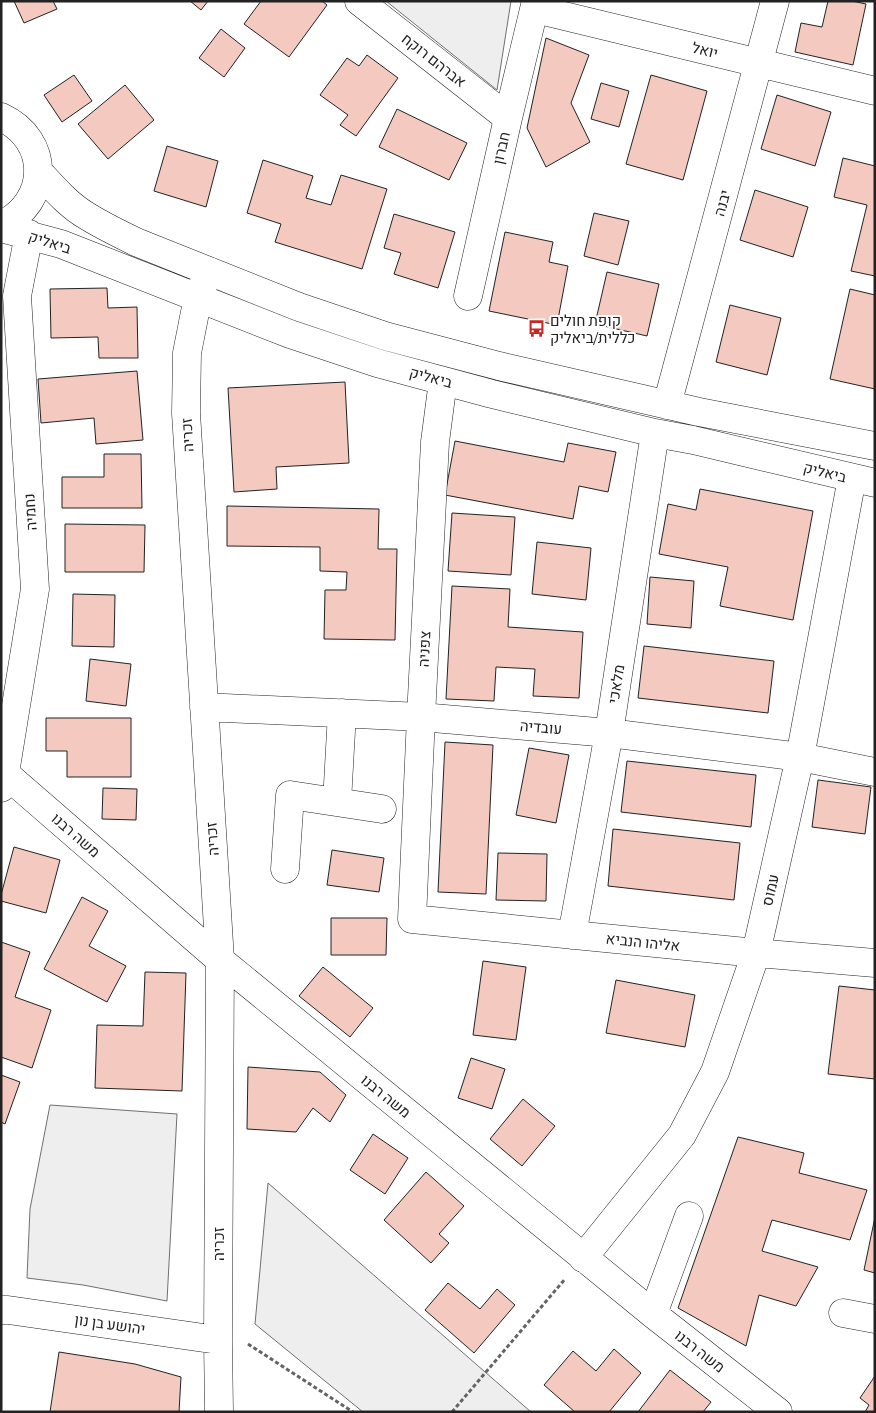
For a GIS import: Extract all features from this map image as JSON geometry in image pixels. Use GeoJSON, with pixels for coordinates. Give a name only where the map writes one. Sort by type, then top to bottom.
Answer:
{"type":"FeatureCollection","features":[{"type":"Feature","properties":{"kind":"street","name":"אברהם רוקח"},"geometry":{"type":"LineString","coordinates":[[359,1],[508,118]]}},
{"type":"Feature","properties":{"kind":"street","name":"יבנה"},"geometry":{"type":"LineString","coordinates":[[667,405],[775,1]]}},
{"type":"Feature","properties":{"kind":"street","name":"חברון"},"geometry":{"type":"LineString","coordinates":[[468,296],[508,118],[536,5]]}},
{"type":"Feature","properties":{"kind":"street","name":"יואל"},"geometry":{"type":"LineString","coordinates":[[536,5],[875,91]]}},
{"type":"Feature","properties":{"kind":"street"},"geometry":{"type":"LineString","coordinates":[[1,226],[11,221],[32,199],[37,185],[38,171],[37,159],[30,142],[4,113]]}},
{"type":"Feature","properties":{"kind":"street","name":"ביאליק"},"geometry":{"type":"LineString","coordinates":[[38,171],[58,193],[86,216],[136,242],[300,307],[385,336],[499,366],[667,405],[875,446]]}},
{"type":"Feature","properties":{"kind":"street","name":"ביאליק"},"geometry":{"type":"LineString","coordinates":[[1,226],[61,244],[290,334],[377,363],[655,433],[693,440],[863,481]]}},
{"type":"Feature","properties":{"kind":"street","name":"נחמיה"},"geometry":{"type":"LineString","coordinates":[[3,777],[35,589],[17,296],[29,234]]}},
{"type":"Feature","properties":{"kind":"street","name":"זכריה"},"geometry":{"type":"LineString","coordinates":[[209,271],[198,297],[187,352],[186,413],[220,960],[219,1412]]}},
{"type":"Feature","properties":{"kind":"street","name":"צפניה"},"geometry":{"type":"LineString","coordinates":[[412,919],[435,442],[443,381]]}},
{"type":"Feature","properties":{"kind":"street","name":"מלאכי"},"geometry":{"type":"LineString","coordinates":[[572,935],[609,732],[655,433]]}},
{"type":"Feature","properties":{"kind":"street","name":"עמוס"},"geometry":{"type":"LineString","coordinates":[[583,1258],[682,1135],[715,1072],[756,953],[863,481]]}},
{"type":"Feature","properties":{"kind":"street","name":"עובדיה"},"geometry":{"type":"LineString","coordinates":[[204,707],[421,716],[609,732],[800,757],[875,772]]}},
{"type":"Feature","properties":{"kind":"street"},"geometry":{"type":"LineString","coordinates":[[336,802],[342,713]]}},
{"type":"Feature","properties":{"kind":"street","name":"משה רבנו"},"geometry":{"type":"LineString","coordinates":[[3,777],[220,960],[583,1258],[778,1412]]}},
{"type":"Feature","properties":{"kind":"street"},"geometry":{"type":"LineString","coordinates":[[285,869],[290,795],[382,809]]}},
{"type":"Feature","properties":{"kind":"street","name":"אליהו הנביא"},"geometry":{"type":"LineString","coordinates":[[412,919],[875,963]]}},
{"type":"Feature","properties":{"kind":"street"},"geometry":{"type":"LineString","coordinates":[[653,1314],[689,1216]]}},
{"type":"Feature","properties":{"kind":"street","name":"יהושע בן נון"},"geometry":{"type":"LineString","coordinates":[[1,1310],[218,1332]]}},
{"type":"Feature","properties":{"kind":"street"},"geometry":{"type":"LineString","coordinates":[[843,1313],[875,1319]]}},
{"type":"Feature","properties":{"kind":"path"},"geometry":{"type":"LineString","coordinates":[[452,1412],[583,1258]]}},
{"type":"Feature","properties":{"kind":"path"},"geometry":{"type":"LineString","coordinates":[[218,1332],[353,1412]]}},
{"type":"Feature","properties":{"kind":"shaded area"},"geometry":{"type":"Polygon","coordinates":[[[386,1],[511,1],[497,90],[386,1]]]}},
{"type":"Feature","properties":{"kind":"shaded area"},"geometry":{"type":"Polygon","coordinates":[[[50,1105],[177,1114],[167,1301],[83,1285],[27,1278],[30,1209],[50,1105]]]}},
{"type":"Feature","properties":{"kind":"shaded area"},"geometry":{"type":"Polygon","coordinates":[[[268,1183],[531,1412],[363,1412],[255,1324],[268,1183]]]}},
{"type":"Feature","properties":{"kind":"building"},"geometry":{"type":"Polygon","coordinates":[[[14,1],[53,1],[57,9],[24,23],[14,1]]]}},
{"type":"Feature","properties":{"kind":"building"},"geometry":{"type":"Polygon","coordinates":[[[190,1],[208,1],[201,10],[190,1]]]}},
{"type":"Feature","properties":{"kind":"building"},"geometry":{"type":"Polygon","coordinates":[[[261,1],[322,1],[327,5],[289,57],[244,24],[261,1]]]}},
{"type":"Feature","properties":{"kind":"building"},"geometry":{"type":"Polygon","coordinates":[[[828,1],[852,1],[866,4],[853,65],[795,52],[801,23],[822,27],[828,1]]]}},
{"type":"Feature","properties":{"kind":"building"},"geometry":{"type":"Polygon","coordinates":[[[221,29],[245,48],[224,77],[199,58],[221,29]]]}},
{"type":"Feature","properties":{"kind":"building"},"geometry":{"type":"Polygon","coordinates":[[[546,38],[589,55],[571,103],[590,142],[546,167],[527,128],[546,38]]]}},
{"type":"Feature","properties":{"kind":"building"},"geometry":{"type":"Polygon","coordinates":[[[367,55],[398,78],[356,136],[340,125],[348,115],[320,95],[347,58],[359,66],[367,55]]]}},
{"type":"Feature","properties":{"kind":"building"},"geometry":{"type":"Polygon","coordinates":[[[74,75],[92,101],[62,122],[44,95],[74,75]]]}},
{"type":"Feature","properties":{"kind":"building"},"geometry":{"type":"Polygon","coordinates":[[[651,75],[707,91],[683,180],[626,164],[651,75]]]}},
{"type":"Feature","properties":{"kind":"building"},"geometry":{"type":"Polygon","coordinates":[[[601,83],[629,91],[619,127],[591,119],[601,83]]]}},
{"type":"Feature","properties":{"kind":"building"},"geometry":{"type":"Polygon","coordinates":[[[125,85],[154,120],[108,159],[78,124],[125,85]]]}},
{"type":"Feature","properties":{"kind":"building"},"geometry":{"type":"Polygon","coordinates":[[[777,95],[831,112],[815,166],[761,149],[777,95]]]}},
{"type":"Feature","properties":{"kind":"building"},"geometry":{"type":"Polygon","coordinates":[[[397,109],[467,143],[449,180],[379,147],[397,109]]]}},
{"type":"Feature","properties":{"kind":"building"},"geometry":{"type":"Polygon","coordinates":[[[167,146],[218,161],[206,207],[154,191],[167,146]]]}},
{"type":"Feature","properties":{"kind":"building"},"geometry":{"type":"Polygon","coordinates":[[[843,158],[875,166],[875,276],[851,271],[867,205],[834,197],[843,158]]]}},
{"type":"Feature","properties":{"kind":"building"},"geometry":{"type":"Polygon","coordinates":[[[263,160],[313,176],[306,198],[331,205],[341,175],[387,189],[362,269],[275,242],[281,224],[247,213],[263,160]]]}},
{"type":"Feature","properties":{"kind":"building"},"geometry":{"type":"Polygon","coordinates":[[[755,190],[808,207],[793,257],[740,240],[755,190]]]}},
{"type":"Feature","properties":{"kind":"building"},"geometry":{"type":"Polygon","coordinates":[[[594,213],[629,221],[618,265],[584,256],[594,213]]]}},
{"type":"Feature","properties":{"kind":"building"},"geometry":{"type":"Polygon","coordinates":[[[394,214],[455,232],[438,288],[394,274],[401,253],[384,248],[394,214]]]}},
{"type":"Feature","properties":{"kind":"building"},"geometry":{"type":"Polygon","coordinates":[[[505,232],[553,242],[549,262],[568,266],[557,325],[489,311],[505,232]]]}},
{"type":"Feature","properties":{"kind":"building"},"geometry":{"type":"Polygon","coordinates":[[[607,272],[659,284],[647,336],[595,324],[607,272]]]}},
{"type":"Feature","properties":{"kind":"building"},"geometry":{"type":"Polygon","coordinates":[[[107,288],[108,308],[137,307],[138,358],[99,358],[98,337],[51,338],[50,289],[107,288]]]}},
{"type":"Feature","properties":{"kind":"building"},"geometry":{"type":"Polygon","coordinates":[[[850,289],[875,295],[875,389],[830,379],[850,289]]]}},
{"type":"Feature","properties":{"kind":"building"},"geometry":{"type":"Polygon","coordinates":[[[730,305],[781,318],[767,375],[716,362],[730,305]]]}},
{"type":"Feature","properties":{"kind":"building"},"geometry":{"type":"Polygon","coordinates":[[[137,371],[143,440],[96,444],[94,418],[41,423],[38,379],[137,371]]]}},
{"type":"Feature","properties":{"kind":"building"},"geometry":{"type":"Polygon","coordinates":[[[345,382],[349,463],[276,467],[277,489],[234,492],[228,388],[345,382]]]}},
{"type":"Feature","properties":{"kind":"building"},"geometry":{"type":"Polygon","coordinates":[[[455,441],[564,462],[568,443],[616,452],[608,492],[579,486],[573,519],[445,495],[455,441]]]}},
{"type":"Feature","properties":{"kind":"building"},"geometry":{"type":"Polygon","coordinates":[[[104,454],[141,454],[142,508],[62,508],[62,477],[104,477],[104,454]]]}},
{"type":"Feature","properties":{"kind":"building"},"geometry":{"type":"Polygon","coordinates":[[[700,489],[813,511],[793,620],[720,606],[728,567],[659,554],[668,504],[696,510],[700,489]]]}},
{"type":"Feature","properties":{"kind":"building"},"geometry":{"type":"Polygon","coordinates":[[[227,506],[379,509],[378,549],[397,549],[395,640],[324,639],[325,590],[346,590],[347,572],[320,571],[320,547],[227,546],[227,506]]]}},
{"type":"Feature","properties":{"kind":"building"},"geometry":{"type":"Polygon","coordinates":[[[452,513],[515,517],[511,575],[448,571],[452,513]]]}},
{"type":"Feature","properties":{"kind":"building"},"geometry":{"type":"Polygon","coordinates":[[[65,524],[145,525],[144,572],[65,572],[65,524]]]}},
{"type":"Feature","properties":{"kind":"building"},"geometry":{"type":"Polygon","coordinates":[[[537,542],[591,548],[586,600],[532,594],[537,542]]]}},
{"type":"Feature","properties":{"kind":"building"},"geometry":{"type":"Polygon","coordinates":[[[650,577],[694,581],[691,628],[647,624],[650,577]]]}},
{"type":"Feature","properties":{"kind":"building"},"geometry":{"type":"Polygon","coordinates":[[[452,586],[510,589],[508,627],[583,632],[579,698],[533,696],[535,669],[496,667],[494,701],[446,699],[452,586]]]}},
{"type":"Feature","properties":{"kind":"building"},"geometry":{"type":"Polygon","coordinates":[[[73,594],[115,595],[114,647],[72,646],[73,594]]]}},
{"type":"Feature","properties":{"kind":"building"},"geometry":{"type":"Polygon","coordinates":[[[644,646],[774,661],[768,713],[638,698],[644,646]]]}},
{"type":"Feature","properties":{"kind":"building"},"geometry":{"type":"Polygon","coordinates":[[[90,659],[131,664],[126,706],[86,701],[90,659]]]}},
{"type":"Feature","properties":{"kind":"building"},"geometry":{"type":"Polygon","coordinates":[[[46,718],[131,718],[131,777],[67,777],[67,751],[46,751],[46,718]]]}},
{"type":"Feature","properties":{"kind":"building"},"geometry":{"type":"Polygon","coordinates":[[[445,742],[493,745],[486,894],[438,892],[445,742]]]}},
{"type":"Feature","properties":{"kind":"building"},"geometry":{"type":"Polygon","coordinates":[[[529,748],[569,755],[556,823],[516,815],[529,748]]]}},
{"type":"Feature","properties":{"kind":"building"},"geometry":{"type":"Polygon","coordinates":[[[627,761],[756,775],[751,827],[621,812],[627,761]]]}},
{"type":"Feature","properties":{"kind":"building"},"geometry":{"type":"Polygon","coordinates":[[[818,780],[871,787],[865,834],[812,827],[818,780]]]}},
{"type":"Feature","properties":{"kind":"building"},"geometry":{"type":"Polygon","coordinates":[[[103,788],[137,789],[136,820],[102,819],[103,788]]]}},
{"type":"Feature","properties":{"kind":"building"},"geometry":{"type":"Polygon","coordinates":[[[613,829],[740,843],[734,900],[608,886],[613,829]]]}},
{"type":"Feature","properties":{"kind":"building"},"geometry":{"type":"Polygon","coordinates":[[[14,847],[60,860],[46,913],[1,901],[14,847]]]}},
{"type":"Feature","properties":{"kind":"building"},"geometry":{"type":"Polygon","coordinates":[[[332,850],[384,858],[379,892],[327,885],[332,850]]]}},
{"type":"Feature","properties":{"kind":"building"},"geometry":{"type":"Polygon","coordinates":[[[498,853],[547,854],[546,901],[496,900],[498,853]]]}},
{"type":"Feature","properties":{"kind":"building"},"geometry":{"type":"Polygon","coordinates":[[[82,897],[108,911],[89,946],[126,966],[107,1002],[44,969],[82,897]]]}},
{"type":"Feature","properties":{"kind":"building"},"geometry":{"type":"Polygon","coordinates":[[[331,918],[387,918],[386,955],[331,955],[331,918]]]}},
{"type":"Feature","properties":{"kind":"building"},"geometry":{"type":"Polygon","coordinates":[[[1,942],[30,952],[15,997],[51,1010],[32,1068],[1,1057],[1,942]]]}},
{"type":"Feature","properties":{"kind":"building"},"geometry":{"type":"Polygon","coordinates":[[[483,961],[526,967],[516,1040],[473,1035],[483,961]]]}},
{"type":"Feature","properties":{"kind":"building"},"geometry":{"type":"Polygon","coordinates":[[[323,967],[373,1008],[350,1037],[299,996],[323,967]]]}},
{"type":"Feature","properties":{"kind":"building"},"geometry":{"type":"Polygon","coordinates":[[[145,972],[186,973],[182,1091],[95,1088],[97,1025],[143,1026],[145,972]]]}},
{"type":"Feature","properties":{"kind":"building"},"geometry":{"type":"Polygon","coordinates":[[[616,980],[695,995],[685,1047],[606,1033],[616,980]]]}},
{"type":"Feature","properties":{"kind":"building"},"geometry":{"type":"Polygon","coordinates":[[[839,986],[875,990],[875,1079],[828,1074],[839,986]]]}},
{"type":"Feature","properties":{"kind":"building"},"geometry":{"type":"Polygon","coordinates":[[[471,1058],[505,1069],[492,1109],[458,1098],[471,1058]]]}},
{"type":"Feature","properties":{"kind":"building"},"geometry":{"type":"Polygon","coordinates":[[[248,1067],[320,1072],[346,1095],[330,1122],[313,1108],[296,1132],[247,1129],[248,1067]]]}},
{"type":"Feature","properties":{"kind":"building"},"geometry":{"type":"Polygon","coordinates":[[[1,1075],[20,1082],[5,1124],[1,1122],[1,1075]]]}},
{"type":"Feature","properties":{"kind":"building"},"geometry":{"type":"Polygon","coordinates":[[[523,1099],[555,1126],[522,1166],[490,1139],[523,1099]]]}},
{"type":"Feature","properties":{"kind":"building"},"geometry":{"type":"Polygon","coordinates":[[[373,1134],[408,1158],[385,1194],[350,1170],[373,1134]]]}},
{"type":"Feature","properties":{"kind":"building"},"geometry":{"type":"Polygon","coordinates":[[[738,1137],[804,1153],[799,1173],[867,1190],[850,1240],[772,1220],[762,1251],[818,1267],[796,1306],[759,1295],[746,1346],[678,1308],[738,1137]]]}},
{"type":"Feature","properties":{"kind":"building"},"geometry":{"type":"Polygon","coordinates":[[[426,1172],[464,1206],[439,1234],[449,1243],[431,1263],[384,1220],[426,1172]]]}},
{"type":"Feature","properties":{"kind":"building"},"geometry":{"type":"Polygon","coordinates":[[[875,1217],[875,1273],[864,1270],[875,1217]]]}},
{"type":"Feature","properties":{"kind":"building"},"geometry":{"type":"Polygon","coordinates":[[[448,1283],[480,1309],[497,1289],[515,1305],[474,1353],[425,1310],[448,1283]]]}},
{"type":"Feature","properties":{"kind":"building"},"geometry":{"type":"Polygon","coordinates":[[[614,1349],[641,1373],[609,1412],[575,1412],[544,1385],[573,1351],[596,1371],[614,1349]]]}},
{"type":"Feature","properties":{"kind":"building"},"geometry":{"type":"Polygon","coordinates":[[[59,1352],[135,1364],[181,1377],[179,1412],[50,1412],[59,1352]]]}},
{"type":"Feature","properties":{"kind":"building"},"geometry":{"type":"Polygon","coordinates":[[[670,1370],[711,1402],[703,1412],[638,1412],[670,1370]]]}},
{"type":"Feature","properties":{"kind":"building"},"geometry":{"type":"Polygon","coordinates":[[[875,1376],[875,1412],[865,1412],[869,1405],[860,1398],[875,1376]]]}},
{"type":"Feature","properties":{"kind":"place","name":"קופת חולים כללית/ביאליק"},"geometry":{"type":"Point","coordinates":[536,329]}}]}
